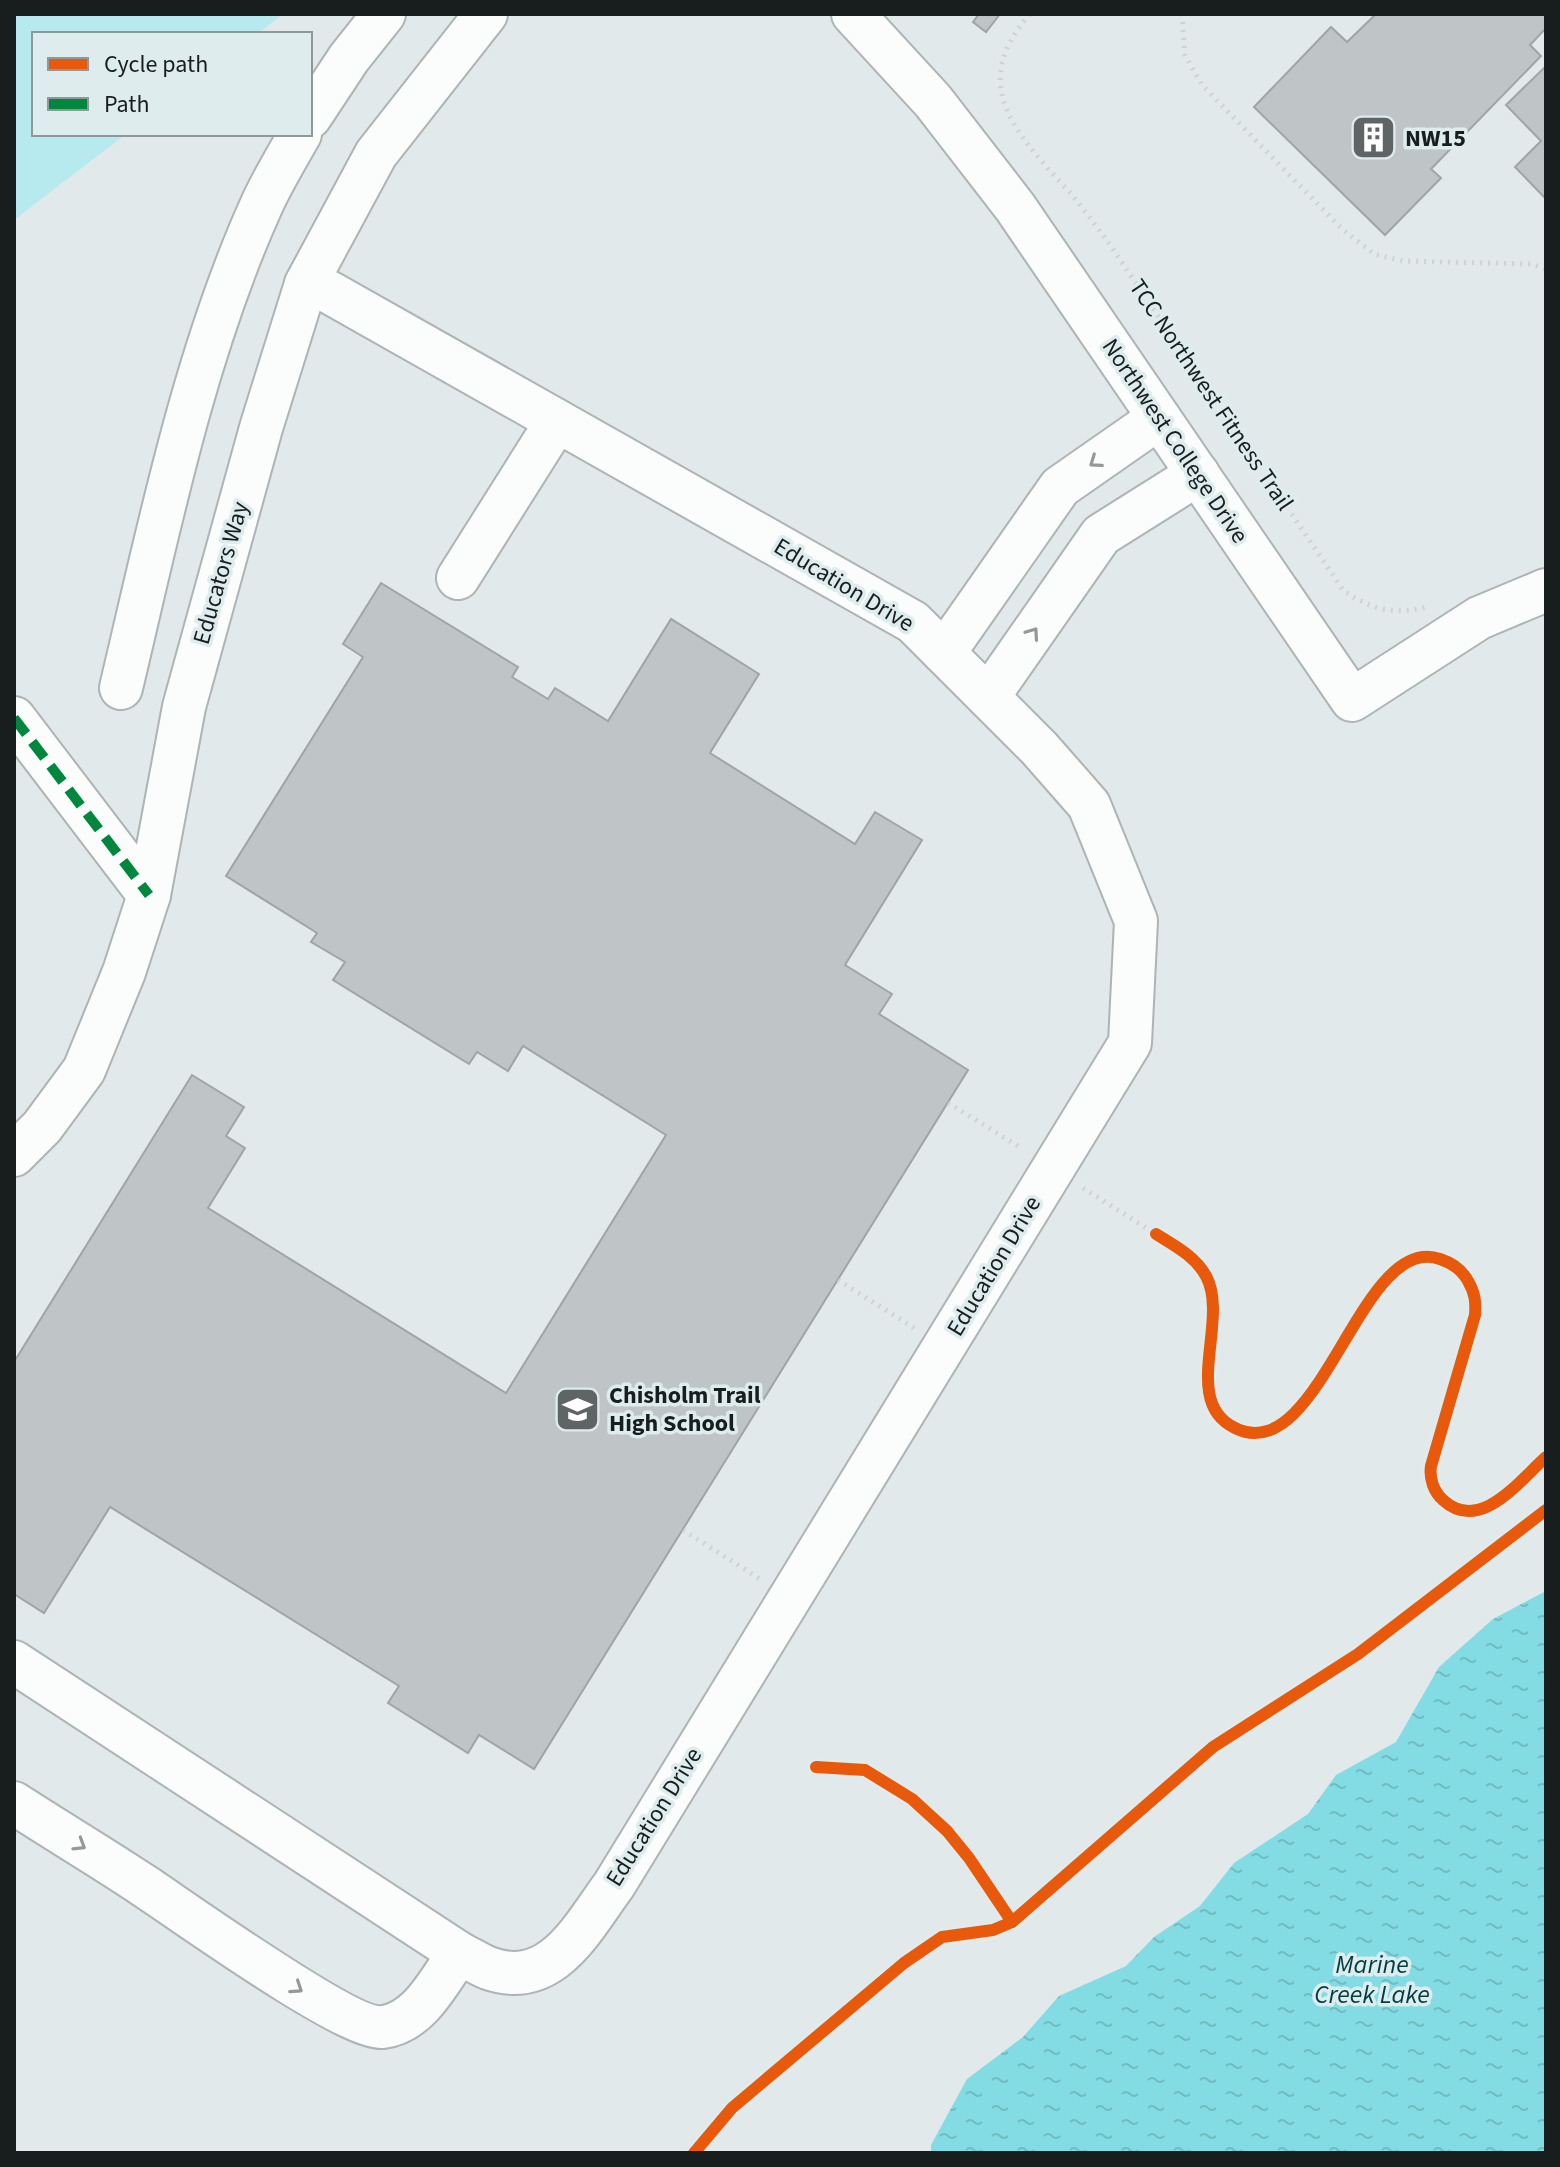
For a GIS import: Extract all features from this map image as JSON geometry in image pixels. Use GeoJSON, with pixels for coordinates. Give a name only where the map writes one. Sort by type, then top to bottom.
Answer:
{"type":"FeatureCollection","features":[{"type":"Feature","properties":{"kind":"street"},"geometry":{"type":"LineString","coordinates":[[312,114],[349,58],[384,14]]}},
{"type":"Feature","properties":{"kind":"street","name":"Educators Way"},"geometry":{"type":"LineString","coordinates":[[14,1155],[42,1127],[84,1070],[124,972],[149,895],[184,707],[261,428],[306,284],[376,154],[486,14]]}},
{"type":"Feature","properties":{"kind":"street","name":"Northwest College Drive"},"geometry":{"type":"LineString","coordinates":[[853,14],[933,101],[1015,207],[1352,700],[1479,618],[1546,590]]}},
{"type":"Feature","properties":{"kind":"street"},"geometry":{"type":"LineString","coordinates":[[121,688],[186,420],[211,340],[262,204],[299,136]]}},
{"type":"Feature","properties":{"kind":"street","name":"Education Drive"},"geometry":{"type":"LineString","coordinates":[[14,1662],[459,1953],[489,1968],[513,1973],[533,1971],[555,1960],[614,1885],[1130,1043],[1136,921],[1089,805],[1039,748],[913,622],[329,292],[306,284]]}},
{"type":"Feature","properties":{"kind":"street"},"geometry":{"type":"LineString","coordinates":[[944,653],[1060,487],[1159,418]]}},
{"type":"Feature","properties":{"kind":"street"},"geometry":{"type":"LineString","coordinates":[[458,578],[557,421]]}},
{"type":"Feature","properties":{"kind":"street"},"geometry":{"type":"LineString","coordinates":[[988,697],[1101,535],[1198,474]]}},
{"type":"Feature","properties":{"kind":"street"},"geometry":{"type":"LineString","coordinates":[[14,718],[149,895]]}},
{"type":"Feature","properties":{"kind":"street"},"geometry":{"type":"LineString","coordinates":[[14,1803],[308,1995],[379,2028],[397,2024],[416,2013],[459,1953]]}},
{"type":"Feature","properties":{"kind":"path"},"geometry":{"type":"LineString","coordinates":[[1182,14],[1185,55],[1202,85],[1342,229],[1374,254],[1403,261],[1531,264],[1546,269]]}},
{"type":"Feature","properties":{"kind":"path"},"geometry":{"type":"LineString","coordinates":[[948,1103],[1035,1157]]}},
{"type":"Feature","properties":{"kind":"path"},"geometry":{"type":"LineString","coordinates":[[1083,1188],[1168,1241]]}},
{"type":"Feature","properties":{"kind":"path"},"geometry":{"type":"LineString","coordinates":[[838,1280],[922,1333]]}},
{"type":"Feature","properties":{"kind":"path"},"geometry":{"type":"LineString","coordinates":[[683,1530],[763,1581]]}},
{"type":"Feature","properties":{"kind":"shaded area"},"geometry":{"type":"Polygon","coordinates":[[[14,14],[283,14],[260,32],[32,32],[32,136],[123,136],[14,220],[14,14]]]}},
{"type":"Feature","properties":{"kind":"water","name":"Marine Creek Lake"},"geometry":{"type":"Polygon","coordinates":[[[1546,1591],[1546,2153],[931,2153],[931,2145],[967,2079],[1023,2037],[1059,1996],[1126,1966],[1154,1937],[1200,1906],[1234,1863],[1308,1814],[1336,1775],[1396,1742],[1439,1667],[1493,1619],[1546,1591]]]}},
{"type":"Feature","properties":{"kind":"building"},"geometry":{"type":"Polygon","coordinates":[[[979,14],[1000,14],[986,32],[973,22],[979,14]]]}},
{"type":"Feature","properties":{"kind":"building","name":"NW15"},"geometry":{"type":"Polygon","coordinates":[[[1376,14],[1546,14],[1546,28],[1530,45],[1541,56],[1431,169],[1441,178],[1385,235],[1254,107],[1331,27],[1347,42],[1376,14]]]}},
{"type":"Feature","properties":{"kind":"building"},"geometry":{"type":"Polygon","coordinates":[[[1546,66],[1546,199],[1515,167],[1541,141],[1506,105],[1546,66]]]}},
{"type":"Feature","properties":{"kind":"building"},"geometry":{"type":"Polygon","coordinates":[[[381,583],[518,667],[512,677],[548,699],[555,688],[608,721],[671,619],[759,674],[710,753],[855,844],[875,812],[922,840],[845,965],[892,994],[879,1014],[968,1070],[534,1769],[479,1735],[468,1753],[388,1703],[399,1686],[110,1507],[44,1613],[14,1594],[14,1362],[192,1075],[244,1107],[226,1136],[245,1148],[208,1208],[506,1393],[666,1135],[523,1046],[508,1071],[477,1052],[469,1064],[333,980],[345,962],[311,942],[317,933],[226,876],[363,657],[343,644],[381,583]]]}},
{"type":"Feature","properties":{"kind":"marked path"},"geometry":{"type":"LineString","coordinates":[[14,718],[149,895]]}},
{"type":"Feature","properties":{"kind":"cycle path"},"geometry":{"type":"LineString","coordinates":[[1156,1234],[1190,1257],[1206,1276],[1212,1294],[1213,1315],[1208,1380],[1211,1399],[1219,1416],[1235,1428],[1265,1432],[1292,1415],[1317,1386],[1386,1280],[1412,1260],[1440,1259],[1456,1267],[1466,1277],[1474,1294],[1475,1315],[1431,1466],[1435,1489],[1443,1500],[1457,1509],[1471,1511],[1485,1508],[1511,1490],[1546,1457]]}},
{"type":"Feature","properties":{"kind":"cycle path"},"geometry":{"type":"LineString","coordinates":[[694,2153],[732,2108],[904,1963],[942,1937],[993,1930],[1012,1922],[1213,1747],[1358,1654],[1546,1510]]}},
{"type":"Feature","properties":{"kind":"cycle path"},"geometry":{"type":"LineString","coordinates":[[816,1767],[865,1770],[912,1799],[947,1831],[969,1858],[1012,1922]]}},
{"type":"Feature","properties":{"kind":"place","name":"NW15"},"geometry":{"type":"Point","coordinates":[1374,138]}},
{"type":"Feature","properties":{"kind":"place","name":"Chisholm Trail High School"},"geometry":{"type":"Point","coordinates":[578,1409]}}]}
